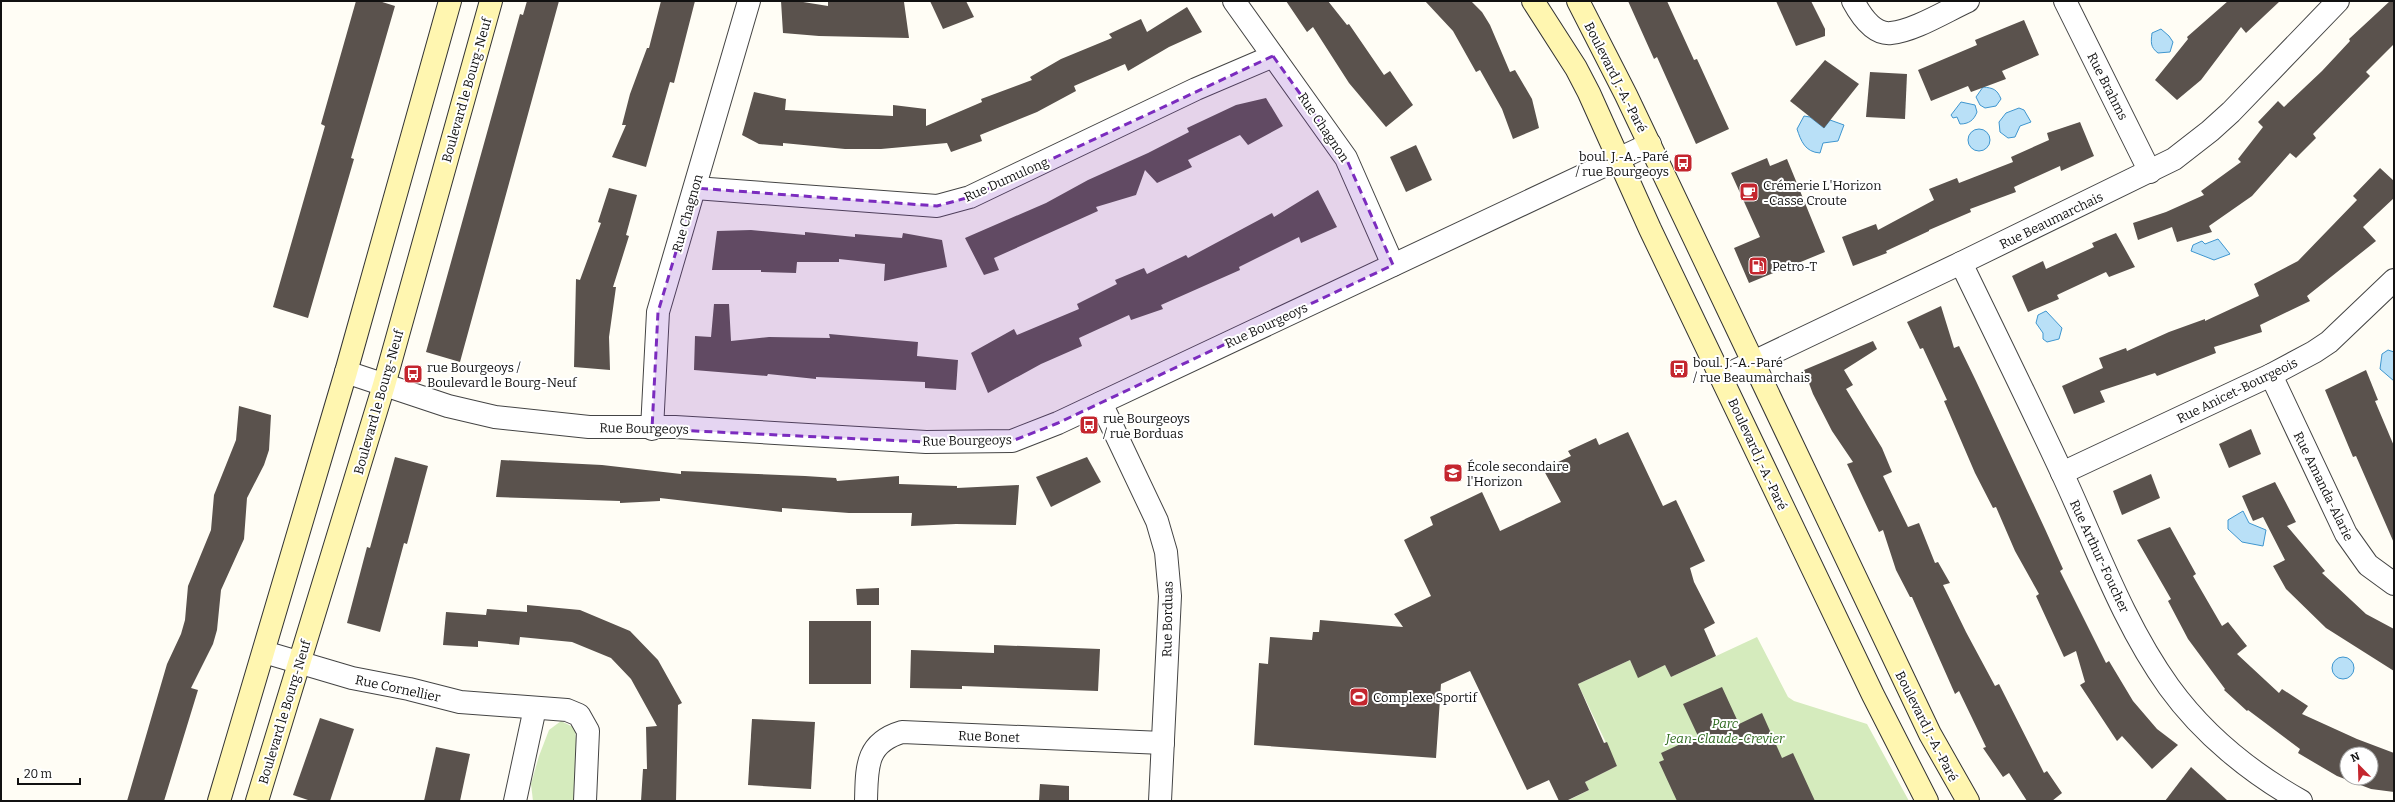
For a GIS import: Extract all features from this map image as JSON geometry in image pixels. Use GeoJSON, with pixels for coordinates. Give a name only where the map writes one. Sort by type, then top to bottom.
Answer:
{"type":"FeatureCollection","features":[{"type":"Feature","properties":{"kind":"street"},"geometry":{"type":"LineString","coordinates":[[219,801],[346,372],[450,1]]}},
{"type":"Feature","properties":{"kind":"street","name":"Boulevard le Bourg-Neuf"},"geometry":{"type":"LineString","coordinates":[[257,801],[384,385],[491,1]]}},
{"type":"Feature","properties":{"kind":"street","name":"Rue Chagnon"},"geometry":{"type":"LineString","coordinates":[[652,428],[658,312],[749,1]]}},
{"type":"Feature","properties":{"kind":"street","name":"Rue Chagnon"},"geometry":{"type":"LineString","coordinates":[[1234,1],[1346,158],[1393,265]]}},
{"type":"Feature","properties":{"kind":"street","name":"Boulevard J.-A.-Paré"},"geometry":{"type":"LineString","coordinates":[[1533,1],[1576,68],[1873,695],[1927,801]]}},
{"type":"Feature","properties":{"kind":"street","name":"Boulevard J.-A.-Paré"},"geometry":{"type":"LineString","coordinates":[[1578,1],[1650,144],[1930,734],[1968,801]]}},
{"type":"Feature","properties":{"kind":"street"},"geometry":{"type":"LineString","coordinates":[[1853,1],[1865,20],[1882,31],[1890,33],[1907,29],[1968,1]]}},
{"type":"Feature","properties":{"kind":"street","name":"Rue Brahms"},"geometry":{"type":"LineString","coordinates":[[2065,1],[2150,172]]}},
{"type":"Feature","properties":{"kind":"street","name":"Rue Beaumarchais"},"geometry":{"type":"LineString","coordinates":[[1722,377],[2150,172],[2184,152],[2215,127],[2338,1]]}},
{"type":"Feature","properties":{"kind":"street","name":"Rue Dumulong"},"geometry":{"type":"LineString","coordinates":[[695,188],[937,206],[970,197],[1196,89],[1273,56]]}},
{"type":"Feature","properties":{"kind":"street","name":"Rue Bourgeoys"},"geometry":{"type":"LineString","coordinates":[[346,372],[384,385],[495,418],[589,427],[675,428],[926,442],[1012,442],[1101,403],[1650,144]]}},
{"type":"Feature","properties":{"kind":"street","name":"Rue Arthur-Foucher"},"geometry":{"type":"LineString","coordinates":[[1962,263],[2134,629],[2170,688],[2203,727],[2224,746],[2261,775],[2301,801]]}},
{"type":"Feature","properties":{"kind":"street","name":"Rue Anicet-Bourgeois"},"geometry":{"type":"LineString","coordinates":[[2062,473],[2271,375],[2329,342],[2394,280]]}},
{"type":"Feature","properties":{"kind":"street","name":"Rue Amanda-Alarie"},"geometry":{"type":"LineString","coordinates":[[2271,375],[2348,539],[2368,565],[2394,584]]}},
{"type":"Feature","properties":{"kind":"street","name":"Rue Borduas"},"geometry":{"type":"LineString","coordinates":[[1101,403],[1157,521],[1166,552],[1170,596],[1160,801]]}},
{"type":"Feature","properties":{"kind":"street","name":"Rue Cornellier"},"geometry":{"type":"LineString","coordinates":[[264,652],[352,678],[409,689],[460,702],[567,710],[579,715],[586,724],[588,740],[585,801]]}},
{"type":"Feature","properties":{"kind":"street"},"geometry":{"type":"LineString","coordinates":[[515,801],[535,708]]}},
{"type":"Feature","properties":{"kind":"street","name":"Rue Bonet"},"geometry":{"type":"LineString","coordinates":[[866,801],[871,756],[876,745],[889,736],[902,732],[1163,743]]}},
{"type":"Feature","properties":{"kind":"highlighted area"},"geometry":{"type":"Polygon","coordinates":[[[1273,56],[1346,158],[1393,265],[1058,423],[1012,441],[926,442],[652,429],[658,312],[695,188],[937,206],[970,197],[1273,56]]]}},
{"type":"Feature","properties":{"kind":"green space","name":"Parc Jean-Claude-Crevier"},"geometry":{"type":"Polygon","coordinates":[[[1757,637],[1788,697],[1794,701],[1867,724],[1909,801],[1567,801],[1589,790],[1585,782],[1617,766],[1578,684],[1630,660],[1638,677],[1665,665],[1671,677],[1757,637]]]}},
{"type":"Feature","properties":{"kind":"green space"},"geometry":{"type":"Polygon","coordinates":[[[561,721],[575,728],[578,762],[575,801],[533,801],[531,784],[539,756],[549,730],[561,721]]]}},
{"type":"Feature","properties":{"kind":"water"},"geometry":{"type":"Polygon","coordinates":[[[2161,29],[2173,42],[2170,52],[2158,53],[2152,46],[2152,33],[2161,29]]]}},
{"type":"Feature","properties":{"kind":"water"},"geometry":{"type":"Polygon","coordinates":[[[1983,87],[1992,89],[1998,93],[2001,99],[1996,106],[1985,108],[1980,105],[1976,97],[1983,87]]]}},
{"type":"Feature","properties":{"kind":"water"},"geometry":{"type":"Polygon","coordinates":[[[1961,102],[1975,105],[1977,112],[1971,121],[1960,124],[1957,117],[1953,118],[1951,115],[1961,102]]]}},
{"type":"Feature","properties":{"kind":"water"},"geometry":{"type":"Polygon","coordinates":[[[2019,108],[2024,110],[2031,122],[2020,126],[2015,137],[2008,138],[2000,132],[1999,122],[2006,113],[2019,108]]]}},
{"type":"Feature","properties":{"kind":"water"},"geometry":{"type":"Polygon","coordinates":[[[1804,116],[1810,117],[1824,128],[1830,120],[1844,125],[1838,141],[1823,143],[1820,153],[1811,151],[1802,142],[1797,129],[1804,116]]]}},
{"type":"Feature","properties":{"kind":"water"},"geometry":{"type":"Polygon","coordinates":[[[1979,129],[1987,132],[1990,140],[1987,148],[1979,151],[1971,148],[1968,140],[1971,132],[1979,129]]]}},
{"type":"Feature","properties":{"kind":"water"},"geometry":{"type":"Polygon","coordinates":[[[2218,239],[2230,254],[2214,260],[2191,251],[2193,245],[2202,241],[2205,244],[2218,239]]]}},
{"type":"Feature","properties":{"kind":"water"},"geometry":{"type":"Polygon","coordinates":[[[2046,311],[2062,328],[2059,339],[2047,342],[2043,339],[2043,333],[2036,323],[2038,315],[2046,311]]]}},
{"type":"Feature","properties":{"kind":"water"},"geometry":{"type":"Polygon","coordinates":[[[2388,350],[2394,352],[2394,381],[2380,369],[2382,354],[2388,350]]]}},
{"type":"Feature","properties":{"kind":"water"},"geometry":{"type":"Polygon","coordinates":[[[2243,511],[2249,523],[2266,530],[2263,546],[2242,542],[2228,529],[2228,520],[2243,511]]]}},
{"type":"Feature","properties":{"kind":"water"},"geometry":{"type":"Polygon","coordinates":[[[2343,657],[2351,660],[2354,668],[2351,676],[2343,679],[2335,676],[2332,668],[2335,660],[2343,657]]]}},
{"type":"Feature","properties":{"kind":"building"},"geometry":{"type":"Polygon","coordinates":[[[356,1],[379,1],[395,6],[351,158],[354,159],[308,318],[273,307],[325,126],[321,124],[356,1]]]}},
{"type":"Feature","properties":{"kind":"building"},"geometry":{"type":"Polygon","coordinates":[[[527,1],[559,1],[460,362],[426,352],[520,14],[523,15],[527,1]]]}},
{"type":"Feature","properties":{"kind":"building"},"geometry":{"type":"Polygon","coordinates":[[[661,1],[695,1],[674,83],[670,82],[646,167],[612,157],[626,125],[622,125],[630,94],[647,48],[649,48],[661,1]]]}},
{"type":"Feature","properties":{"kind":"building"},"geometry":{"type":"Polygon","coordinates":[[[781,1],[797,1],[828,6],[828,1],[904,2],[909,38],[819,36],[783,33],[781,1]]]}},
{"type":"Feature","properties":{"kind":"building"},"geometry":{"type":"Polygon","coordinates":[[[930,1],[966,1],[974,17],[943,29],[930,1]]]}},
{"type":"Feature","properties":{"kind":"building"},"geometry":{"type":"Polygon","coordinates":[[[1286,1],[1328,1],[1347,25],[1349,24],[1384,75],[1390,71],[1413,105],[1386,127],[1349,83],[1313,27],[1307,32],[1286,1]]]}},
{"type":"Feature","properties":{"kind":"building"},"geometry":{"type":"Polygon","coordinates":[[[1425,1],[1471,1],[1482,12],[1490,25],[1510,72],[1515,70],[1532,99],[1539,128],[1513,139],[1502,109],[1480,70],[1476,72],[1453,31],[1425,1]]]}},
{"type":"Feature","properties":{"kind":"building"},"geometry":{"type":"Polygon","coordinates":[[[1628,1],[1667,1],[1694,60],[1697,59],[1729,129],[1696,144],[1657,57],[1654,59],[1628,1]]]}},
{"type":"Feature","properties":{"kind":"building"},"geometry":{"type":"Polygon","coordinates":[[[1776,1],[1811,1],[1825,29],[1825,36],[1796,46],[1776,1]]]}},
{"type":"Feature","properties":{"kind":"building"},"geometry":{"type":"Polygon","coordinates":[[[2228,1],[2280,1],[2246,33],[2241,27],[2201,80],[2177,100],[2155,80],[2188,39],[2187,37],[2228,1]]]}},
{"type":"Feature","properties":{"kind":"building"},"geometry":{"type":"Polygon","coordinates":[[[2390,1],[2394,1],[2394,44],[2366,72],[2370,76],[2313,134],[2316,138],[2296,158],[2290,153],[2252,196],[2209,226],[2212,232],[2177,242],[2172,227],[2138,240],[2133,223],[2166,212],[2204,195],[2201,191],[2241,162],[2238,159],[2263,127],[2258,122],[2278,101],[2284,107],[2322,71],[2350,41],[2349,39],[2390,1]]]}},
{"type":"Feature","properties":{"kind":"building"},"geometry":{"type":"Polygon","coordinates":[[[1187,7],[1202,32],[1169,47],[1128,71],[1125,64],[1074,86],[1076,91],[1037,112],[980,135],[982,141],[951,152],[947,143],[881,149],[845,149],[783,143],[783,146],[759,144],[742,135],[754,92],[786,99],[785,110],[893,116],[893,105],[926,109],[926,126],[982,102],[981,99],[1032,80],[1030,77],[1061,59],[1112,38],[1109,34],[1141,19],[1147,32],[1187,7]]]}},
{"type":"Feature","properties":{"kind":"building"},"geometry":{"type":"Polygon","coordinates":[[[2024,20],[2039,55],[2002,71],[2006,79],[1971,92],[1968,86],[1931,101],[1918,70],[1977,45],[1975,40],[2024,20]]]}},
{"type":"Feature","properties":{"kind":"building"},"geometry":{"type":"Polygon","coordinates":[[[1825,60],[1859,84],[1824,128],[1790,101],[1825,60]]]}},
{"type":"Feature","properties":{"kind":"building"},"geometry":{"type":"Polygon","coordinates":[[[1870,72],[1907,74],[1905,119],[1866,117],[1870,72]]]}},
{"type":"Feature","properties":{"kind":"building"},"geometry":{"type":"Polygon","coordinates":[[[1266,98],[1283,126],[1248,145],[1240,135],[1188,160],[1192,167],[1157,183],[1145,170],[1136,195],[1096,207],[1098,211],[994,258],[999,270],[984,275],[965,238],[1046,203],[1088,180],[1148,153],[1189,132],[1187,128],[1236,105],[1266,98]]]}},
{"type":"Feature","properties":{"kind":"building"},"geometry":{"type":"Polygon","coordinates":[[[2080,122],[2094,156],[2061,171],[2060,166],[2014,187],[2016,192],[1970,209],[1971,212],[1929,230],[1886,251],[1887,253],[1853,266],[1842,237],[1876,224],[1878,230],[1934,200],[1929,189],[1957,178],[1959,183],[2013,162],[2011,157],[2049,140],[2047,133],[2080,122]]]}},
{"type":"Feature","properties":{"kind":"building"},"geometry":{"type":"Polygon","coordinates":[[[1416,145],[1432,180],[1406,192],[1390,157],[1416,145]]]}},
{"type":"Feature","properties":{"kind":"building"},"geometry":{"type":"Polygon","coordinates":[[[1767,158],[1770,166],[1787,159],[1825,252],[1749,283],[1734,248],[1760,237],[1731,173],[1767,158]]]}},
{"type":"Feature","properties":{"kind":"building"},"geometry":{"type":"Polygon","coordinates":[[[2380,168],[2394,181],[2394,198],[2363,227],[2376,241],[2307,296],[2310,301],[2260,325],[2262,332],[2214,347],[2216,353],[2157,376],[2155,373],[2100,391],[2105,402],[2074,414],[2062,386],[2103,368],[2099,358],[2126,348],[2127,351],[2169,332],[2205,319],[2205,321],[2259,296],[2254,284],[2298,261],[2357,200],[2353,196],[2380,168]]]}},
{"type":"Feature","properties":{"kind":"building"},"geometry":{"type":"Polygon","coordinates":[[[609,188],[637,195],[626,235],[629,236],[613,287],[616,287],[609,337],[610,370],[574,367],[576,279],[580,280],[601,223],[598,222],[609,188]]]}},
{"type":"Feature","properties":{"kind":"building"},"geometry":{"type":"Polygon","coordinates":[[[1318,190],[1337,227],[1301,243],[1299,237],[1239,267],[1240,270],[1161,305],[1163,309],[1131,320],[1129,315],[1079,338],[1082,346],[1041,364],[988,393],[971,353],[1014,329],[1017,335],[1079,309],[1077,304],[1117,284],[1115,280],[1144,268],[1147,274],[1186,255],[1188,258],[1272,213],[1274,217],[1318,190]]]}},
{"type":"Feature","properties":{"kind":"building"},"geometry":{"type":"Polygon","coordinates":[[[751,230],[805,235],[805,232],[855,237],[855,234],[902,238],[903,233],[942,240],[947,267],[884,281],[885,264],[839,259],[839,262],[797,262],[796,273],[761,272],[761,270],[712,270],[717,231],[751,230]]]}},
{"type":"Feature","properties":{"kind":"building"},"geometry":{"type":"Polygon","coordinates":[[[2116,233],[2135,267],[2109,277],[2106,272],[2057,295],[2059,299],[2028,312],[2012,276],[2043,261],[2046,269],[2094,247],[2092,243],[2116,233]]]}},
{"type":"Feature","properties":{"kind":"building"},"geometry":{"type":"Polygon","coordinates":[[[714,304],[729,304],[731,341],[769,337],[830,338],[829,334],[918,342],[917,356],[958,360],[956,390],[925,388],[925,382],[816,377],[816,379],[768,374],[767,376],[694,370],[695,336],[711,337],[714,304]]]}},
{"type":"Feature","properties":{"kind":"building"},"geometry":{"type":"Polygon","coordinates":[[[1941,306],[1954,348],[1959,346],[1976,381],[2063,569],[2060,571],[2106,663],[2109,661],[2133,701],[2157,729],[2178,745],[2152,769],[2122,736],[2117,741],[2080,685],[2085,682],[2076,651],[2064,657],[2036,596],[2039,594],[2015,551],[1996,507],[1993,508],[1975,473],[1944,401],[1947,400],[1923,348],[1920,349],[1907,322],[1941,306]]]}},
{"type":"Feature","properties":{"kind":"building"},"geometry":{"type":"Polygon","coordinates":[[[1873,341],[1877,349],[1844,370],[1853,385],[1846,389],[1882,448],[1892,472],[1883,476],[1908,527],[1919,523],[1935,563],[1938,562],[1950,583],[1943,585],[1966,632],[1995,686],[1999,684],[2044,773],[2047,771],[2062,793],[2052,801],[2027,801],[2009,773],[2003,777],[1983,748],[1986,747],[1959,691],[1955,694],[1912,597],[1910,597],[1896,570],[1883,530],[1879,532],[1847,464],[1853,462],[1832,431],[1813,394],[1804,370],[1873,341]]]}},
{"type":"Feature","properties":{"kind":"building"},"geometry":{"type":"Polygon","coordinates":[[[2366,370],[2378,400],[2375,401],[2394,446],[2394,543],[2356,456],[2353,457],[2325,390],[2366,370]]]}},
{"type":"Feature","properties":{"kind":"building"},"geometry":{"type":"Polygon","coordinates":[[[239,406],[271,415],[269,450],[264,465],[247,498],[244,539],[221,590],[217,630],[213,644],[191,688],[198,690],[164,801],[127,801],[167,664],[181,634],[185,620],[188,586],[211,530],[214,495],[236,440],[239,406]]]}},
{"type":"Feature","properties":{"kind":"building"},"geometry":{"type":"Polygon","coordinates":[[[2251,429],[2261,454],[2229,468],[2219,444],[2251,429]]]}},
{"type":"Feature","properties":{"kind":"building"},"geometry":{"type":"Polygon","coordinates":[[[1628,432],[1663,506],[1676,500],[1705,561],[1690,568],[1694,582],[1715,623],[1704,629],[1716,656],[1671,677],[1665,665],[1638,678],[1630,660],[1578,684],[1604,743],[1607,742],[1617,766],[1585,782],[1589,790],[1566,801],[1559,801],[1549,780],[1527,790],[1470,671],[1441,684],[1436,758],[1254,745],[1259,663],[1268,664],[1270,637],[1312,640],[1313,632],[1319,632],[1320,620],[1403,627],[1394,614],[1431,596],[1404,540],[1433,525],[1430,517],[1482,492],[1500,531],[1561,502],[1543,469],[1571,456],[1568,451],[1596,438],[1599,445],[1628,432]]]}},
{"type":"Feature","properties":{"kind":"building"},"geometry":{"type":"Polygon","coordinates":[[[395,457],[428,466],[407,544],[404,543],[380,632],[347,623],[367,547],[370,548],[395,457]]]}},
{"type":"Feature","properties":{"kind":"building"},"geometry":{"type":"Polygon","coordinates":[[[1087,457],[1101,482],[1051,507],[1036,477],[1087,457]]]}},
{"type":"Feature","properties":{"kind":"building"},"geometry":{"type":"Polygon","coordinates":[[[501,460],[602,465],[681,474],[681,471],[805,476],[836,478],[837,481],[899,476],[899,484],[957,486],[957,488],[1019,485],[1016,525],[956,524],[911,526],[912,513],[849,513],[782,508],[782,512],[660,498],[660,501],[620,503],[620,501],[496,497],[501,460]]]}},
{"type":"Feature","properties":{"kind":"building"},"geometry":{"type":"Polygon","coordinates":[[[2151,474],[2160,498],[2122,515],[2113,491],[2151,474]]]}},
{"type":"Feature","properties":{"kind":"building"},"geometry":{"type":"Polygon","coordinates":[[[2275,482],[2296,522],[2287,526],[2325,571],[2322,573],[2366,614],[2394,629],[2394,671],[2326,628],[2286,589],[2273,566],[2285,560],[2263,517],[2253,521],[2242,496],[2275,482]]]}},
{"type":"Feature","properties":{"kind":"building"},"geometry":{"type":"Polygon","coordinates":[[[2170,527],[2196,574],[2193,576],[2222,626],[2228,622],[2247,646],[2237,654],[2279,693],[2282,689],[2308,706],[2302,714],[2376,746],[2339,746],[2339,777],[2298,753],[2300,749],[2248,710],[2247,711],[2224,690],[2225,689],[2188,639],[2168,601],[2171,599],[2137,540],[2170,527]]]}},
{"type":"Feature","properties":{"kind":"building"},"geometry":{"type":"Polygon","coordinates":[[[879,588],[879,605],[857,605],[856,589],[879,588]]]}},
{"type":"Feature","properties":{"kind":"building"},"geometry":{"type":"Polygon","coordinates":[[[527,605],[580,610],[630,631],[658,660],[682,703],[678,705],[676,801],[641,801],[643,769],[647,769],[646,727],[657,726],[631,679],[611,658],[572,642],[520,637],[519,645],[478,641],[478,647],[443,645],[446,612],[486,615],[487,609],[527,612],[527,605]]]}},
{"type":"Feature","properties":{"kind":"building"},"geometry":{"type":"Polygon","coordinates":[[[809,621],[871,621],[871,684],[809,684],[809,621]]]}},
{"type":"Feature","properties":{"kind":"building"},"geometry":{"type":"Polygon","coordinates":[[[994,645],[1100,649],[1098,691],[962,686],[962,689],[910,688],[911,650],[994,653],[994,645]]]}},
{"type":"Feature","properties":{"kind":"building"},"geometry":{"type":"Polygon","coordinates":[[[1722,687],[1739,724],[1762,713],[1782,758],[1793,753],[1815,801],[1677,801],[1659,762],[1664,760],[1661,753],[1698,736],[1683,704],[1722,687]]]}},
{"type":"Feature","properties":{"kind":"building"},"geometry":{"type":"Polygon","coordinates":[[[320,718],[354,729],[330,801],[311,801],[293,795],[320,718]]]}},
{"type":"Feature","properties":{"kind":"building"},"geometry":{"type":"Polygon","coordinates":[[[752,719],[815,722],[811,789],[748,785],[752,719]]]}},
{"type":"Feature","properties":{"kind":"building"},"geometry":{"type":"Polygon","coordinates":[[[436,747],[470,754],[460,801],[424,801],[436,747]]]}},
{"type":"Feature","properties":{"kind":"building"},"geometry":{"type":"Polygon","coordinates":[[[2379,747],[2394,753],[2394,792],[2371,789],[2363,786],[2379,786],[2379,747]]]}},
{"type":"Feature","properties":{"kind":"building"},"geometry":{"type":"Polygon","coordinates":[[[2191,767],[2228,801],[2165,801],[2191,767]]]}},
{"type":"Feature","properties":{"kind":"building"},"geometry":{"type":"Polygon","coordinates":[[[1040,784],[1069,786],[1069,801],[1039,801],[1040,784]]]}},
{"type":"Feature","properties":{"kind":"place","name":"boul. J.-A.-Paré / rue Bourgeoys"},"geometry":{"type":"Point","coordinates":[1683,163]}},
{"type":"Feature","properties":{"kind":"place","name":"Crémerie L'Horizon -Casse Croute"},"geometry":{"type":"Point","coordinates":[1749,192]}},
{"type":"Feature","properties":{"kind":"place","name":"Petro-T"},"geometry":{"type":"Point","coordinates":[1758,266]}},
{"type":"Feature","properties":{"kind":"place","name":"boul. J.-A.-Paré / rue Beaumarchais"},"geometry":{"type":"Point","coordinates":[1679,369]}},
{"type":"Feature","properties":{"kind":"place","name":"rue Bourgeoys / Boulevard le Bourg-Neuf"},"geometry":{"type":"Point","coordinates":[413,374]}},
{"type":"Feature","properties":{"kind":"place","name":"rue Bourgeoys / rue Borduas"},"geometry":{"type":"Point","coordinates":[1089,425]}},
{"type":"Feature","properties":{"kind":"place","name":"École secondaire l'Horizon"},"geometry":{"type":"Point","coordinates":[1453,473]}},
{"type":"Feature","properties":{"kind":"place","name":"Complexe Sportif"},"geometry":{"type":"Point","coordinates":[1359,697]}}]}
